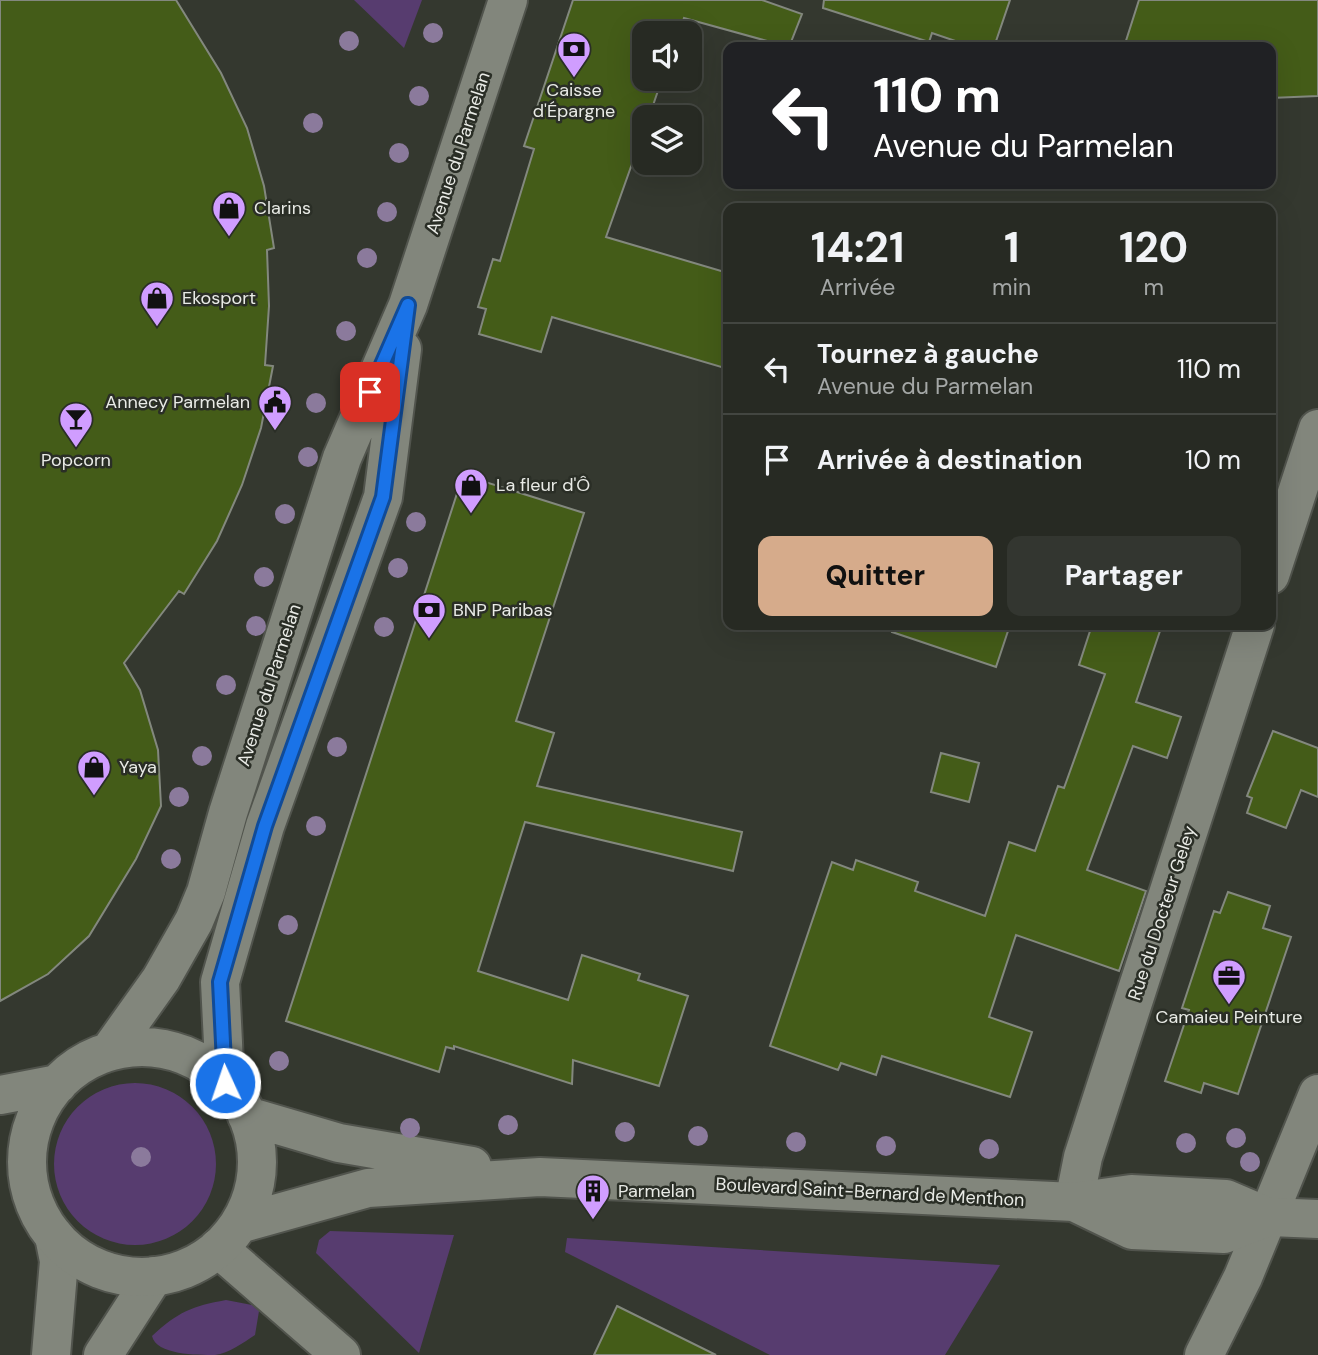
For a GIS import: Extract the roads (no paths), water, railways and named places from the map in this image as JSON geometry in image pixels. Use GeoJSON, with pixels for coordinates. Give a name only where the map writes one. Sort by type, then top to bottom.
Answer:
{"type":"FeatureCollection","features":[{"type":"Feature","properties":{"kind":"main road","name":"Avenue du Parmelan"},"geometry":{"type":"LineString","coordinates":[[109,1052],[167,968],[206,892],[228,813],[342,457],[408,305],[508,0]]}},
{"type":"Feature","properties":{"kind":"main road","name":"Avenue du Parmelan"},"geometry":{"type":"LineString","coordinates":[[225,1083],[220,982],[265,826],[383,497],[408,305]]}},
{"type":"Feature","properties":{"kind":"main road"},"geometry":{"type":"LineString","coordinates":[[1276,557],[1318,429]]}},
{"type":"Feature","properties":{"kind":"main road","name":"Rue du Docteur Geley"},"geometry":{"type":"LineString","coordinates":[[1074,1202],[1083,1157],[1253,630]]}},
{"type":"Feature","properties":{"kind":"main road"},"geometry":{"type":"LineString","coordinates":[[134,1047],[172,1051],[206,1066],[225,1083],[247,1116],[254,1134],[257,1170],[253,1189],[229,1236],[188,1267],[154,1276],[120,1275],[98,1268],[70,1252],[54,1236],[14,1176],[27,1152],[32,1127],[42,1104],[58,1084],[81,1064],[109,1052],[134,1047]]}},
{"type":"Feature","properties":{"kind":"main road"},"geometry":{"type":"LineString","coordinates":[[0,1095],[58,1084]]}},
{"type":"Feature","properties":{"kind":"main road"},"geometry":{"type":"LineString","coordinates":[[1204,1355],[1268,1217],[1318,1094]]}},
{"type":"Feature","properties":{"kind":"main road","name":"Boulevard Saint-Bernard de Menthon"},"geometry":{"type":"LineString","coordinates":[[247,1116],[339,1143],[540,1177]]}},
{"type":"Feature","properties":{"kind":"main road","name":"Boulevard Saint-Bernard de Menthon"},"geometry":{"type":"LineString","coordinates":[[229,1236],[368,1188],[540,1177],[1074,1202],[1132,1230],[1224,1234],[1268,1217],[1318,1219]]}},
{"type":"Feature","properties":{"kind":"main road"},"geometry":{"type":"LineString","coordinates":[[51,1355],[58,1275],[54,1236]]}},
{"type":"Feature","properties":{"kind":"main road"},"geometry":{"type":"LineString","coordinates":[[229,1236],[341,1355]]}},
{"type":"Feature","properties":{"kind":"main road"},"geometry":{"type":"LineString","coordinates":[[103,1355],[154,1276]]}},
{"type":"Feature","properties":{"kind":"place","name":"Caisse d'Épargne"},"geometry":{"type":"Point","coordinates":[574,79]}},
{"type":"Feature","properties":{"kind":"place","name":"Clarins"},"geometry":{"type":"Point","coordinates":[229,238]}},
{"type":"Feature","properties":{"kind":"place","name":"Ekosport"},"geometry":{"type":"Point","coordinates":[157,328]}},
{"type":"Feature","properties":{"kind":"place","name":"Annecy Parmelan"},"geometry":{"type":"Point","coordinates":[275,432]}},
{"type":"Feature","properties":{"kind":"place","name":"Popcorn"},"geometry":{"type":"Point","coordinates":[76,449]}},
{"type":"Feature","properties":{"kind":"place","name":"La fleur d'Ô"},"geometry":{"type":"Point","coordinates":[471,515]}},
{"type":"Feature","properties":{"kind":"place","name":"BNP Paribas"},"geometry":{"type":"Point","coordinates":[429,640]}},
{"type":"Feature","properties":{"kind":"place","name":"Yaya"},"geometry":{"type":"Point","coordinates":[94,797]}},
{"type":"Feature","properties":{"kind":"place","name":"Camaieu Peinture"},"geometry":{"type":"Point","coordinates":[1229,1006]}},
{"type":"Feature","properties":{"kind":"place","name":"Parmelan"},"geometry":{"type":"Point","coordinates":[593,1221]}}]}
